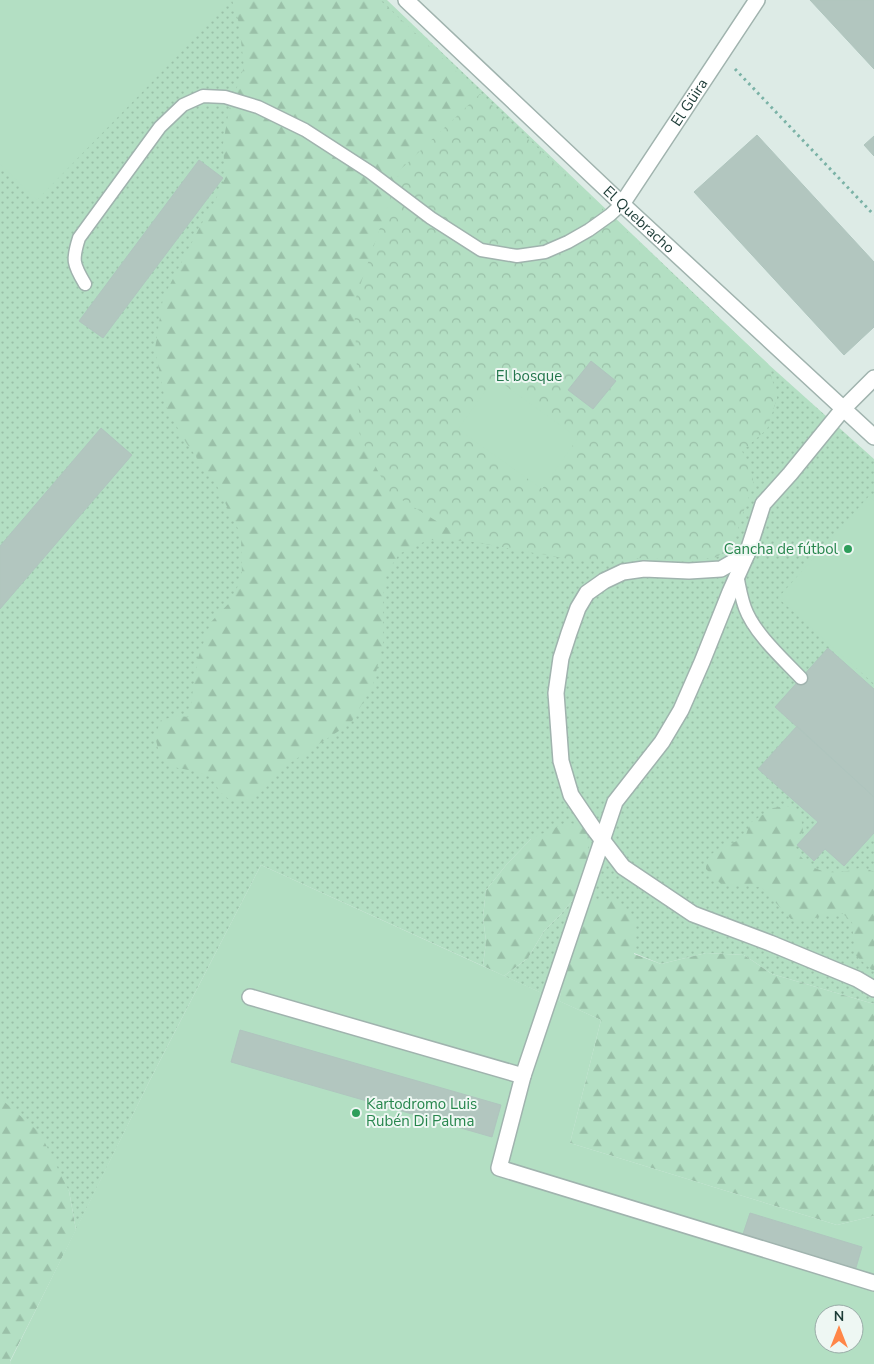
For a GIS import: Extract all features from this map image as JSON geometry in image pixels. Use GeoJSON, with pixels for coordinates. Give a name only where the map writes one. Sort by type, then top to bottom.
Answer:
{"type":"FeatureCollection","features":[{"type":"Feature","properties":{"kind":"street","name":"El Quebracho"},"geometry":{"type":"LineString","coordinates":[[406,0],[622,204],[874,437]]}},
{"type":"Feature","properties":{"kind":"street","name":"El Güira"},"geometry":{"type":"LineString","coordinates":[[622,204],[756,0]]}},
{"type":"Feature","properties":{"kind":"street"},"geometry":{"type":"LineString","coordinates":[[874,378],[843,409],[763,504],[747,554],[681,710],[662,742],[615,802],[523,1076],[499,1168],[874,1283]]}},
{"type":"Feature","properties":{"kind":"street"},"geometry":{"type":"LineString","coordinates":[[747,554],[721,569],[689,571],[644,569],[623,572],[604,581],[587,593],[578,608],[561,658],[556,692],[561,761],[571,795],[623,867],[693,914],[770,943],[856,979],[874,989]]}},
{"type":"Feature","properties":{"kind":"street"},"geometry":{"type":"LineString","coordinates":[[250,997],[523,1076]]}},
{"type":"Feature","properties":{"kind":"lane"},"geometry":{"type":"LineString","coordinates":[[85,284],[76,269],[74,253],[79,238],[160,127],[183,105],[203,96],[225,97],[258,107],[305,130],[370,172],[431,218],[481,250],[518,256],[545,252],[589,230],[622,204]]}},
{"type":"Feature","properties":{"kind":"lane"},"geometry":{"type":"LineString","coordinates":[[738,574],[740,595],[745,611],[776,653],[801,678]]}},
{"type":"Feature","properties":{"kind":"path"},"geometry":{"type":"LineString","coordinates":[[721,54],[874,215]]}},
{"type":"Feature","properties":{"kind":"green space"},"geometry":{"type":"Polygon","coordinates":[[[0,0],[387,0],[768,364],[874,459],[874,1004],[772,974],[744,955],[706,953],[661,964],[634,953],[634,917],[565,972],[559,1001],[504,976],[528,958],[544,931],[578,894],[531,839],[486,890],[483,917],[486,941],[483,966],[261,865],[149,1082],[76,1230],[69,1191],[0,1099],[0,0]]]}},
{"type":"Feature","properties":{"kind":"green space"},"geometry":{"type":"Polygon","coordinates":[[[0,0],[231,1],[37,200],[0,164],[0,0]]]}},
{"type":"Feature","properties":{"kind":"green space"},"geometry":{"type":"Polygon","coordinates":[[[232,0],[380,0],[768,364],[777,398],[767,429],[633,545],[568,559],[469,541],[428,540],[399,554],[385,576],[383,643],[373,685],[351,723],[281,769],[264,790],[248,800],[231,801],[220,792],[211,777],[173,767],[160,757],[155,736],[161,720],[177,716],[190,717],[198,658],[211,622],[233,599],[242,574],[241,535],[215,482],[187,444],[167,410],[155,349],[163,298],[216,199],[225,178],[223,144],[229,110],[244,67],[239,23],[232,0]]]}},
{"type":"Feature","properties":{"kind":"green space","name":"El bosque"},"geometry":{"type":"Polygon","coordinates":[[[480,94],[768,364],[777,398],[767,429],[742,451],[750,467],[754,485],[733,544],[717,557],[689,561],[645,558],[609,560],[568,559],[469,541],[389,492],[360,437],[354,303],[400,170],[480,94]]]}},
{"type":"Feature","properties":{"kind":"green space"},"geometry":{"type":"Polygon","coordinates":[[[495,378],[578,438],[542,489],[458,429],[495,378]]]}},
{"type":"Feature","properties":{"kind":"green space","name":"Cancha de fútbol"},"geometry":{"type":"Polygon","coordinates":[[[869,496],[874,501],[874,684],[778,598],[869,496]]]}},
{"type":"Feature","properties":{"kind":"green space"},"geometry":{"type":"Polygon","coordinates":[[[787,806],[800,812],[803,830],[794,848],[809,864],[816,869],[824,871],[842,872],[863,867],[874,872],[874,970],[855,955],[852,922],[842,913],[824,915],[809,920],[791,919],[761,887],[721,884],[706,869],[707,861],[713,853],[723,846],[745,838],[750,823],[773,808],[787,806]]]}},
{"type":"Feature","properties":{"kind":"green space"},"geometry":{"type":"Polygon","coordinates":[[[567,822],[587,828],[589,862],[578,894],[544,931],[528,958],[504,976],[483,966],[486,941],[483,917],[486,890],[531,839],[567,822]]]}},
{"type":"Feature","properties":{"kind":"green space","name":"Kartodromo Luis Rubén Di Palma"},"geometry":{"type":"Polygon","coordinates":[[[261,865],[601,1020],[570,1143],[837,1225],[874,1216],[874,1364],[11,1364],[10,1362],[149,1082],[261,865]]]}},
{"type":"Feature","properties":{"kind":"green space"},"geometry":{"type":"Polygon","coordinates":[[[613,898],[634,917],[634,954],[661,964],[706,953],[744,955],[772,974],[874,1004],[874,1216],[837,1225],[570,1143],[601,1020],[559,1001],[572,950],[590,901],[613,898]]]}},
{"type":"Feature","properties":{"kind":"green space"},"geometry":{"type":"Polygon","coordinates":[[[0,1098],[40,1133],[69,1191],[76,1230],[10,1361],[11,1364],[0,1364],[0,1098]]]}},
{"type":"Feature","properties":{"kind":"building"},"geometry":{"type":"Polygon","coordinates":[[[810,0],[874,0],[874,69],[810,0]]]}},
{"type":"Feature","properties":{"kind":"building"},"geometry":{"type":"Polygon","coordinates":[[[757,135],[874,262],[874,327],[844,355],[694,192],[757,135]]]}},
{"type":"Feature","properties":{"kind":"building"},"geometry":{"type":"Polygon","coordinates":[[[874,136],[874,156],[864,145],[874,136]]]}},
{"type":"Feature","properties":{"kind":"building"},"geometry":{"type":"Polygon","coordinates":[[[199,160],[223,178],[103,338],[79,321],[199,160]]]}},
{"type":"Feature","properties":{"kind":"building"},"geometry":{"type":"Polygon","coordinates":[[[591,361],[616,381],[593,409],[568,390],[591,361]]]}},
{"type":"Feature","properties":{"kind":"building"},"geometry":{"type":"Polygon","coordinates":[[[101,428],[132,455],[0,609],[0,546],[101,428]]]}},
{"type":"Feature","properties":{"kind":"building"},"geometry":{"type":"Polygon","coordinates":[[[828,648],[874,689],[874,797],[775,707],[828,648]]]}},
{"type":"Feature","properties":{"kind":"building"},"geometry":{"type":"Polygon","coordinates":[[[797,726],[874,797],[874,833],[844,866],[825,849],[814,861],[797,845],[818,822],[758,769],[797,726]]]}},
{"type":"Feature","properties":{"kind":"building"},"geometry":{"type":"Polygon","coordinates":[[[240,1030],[501,1105],[492,1137],[231,1062],[240,1030]]]}},
{"type":"Feature","properties":{"kind":"building"},"geometry":{"type":"Polygon","coordinates":[[[750,1213],[862,1247],[855,1271],[742,1237],[750,1213]]]}},
{"type":"Feature","properties":{"kind":"place","name":"Cancha de fútbol"},"geometry":{"type":"Point","coordinates":[848,549]}},
{"type":"Feature","properties":{"kind":"place","name":"Kartodromo Luis Rubén Di Palma"},"geometry":{"type":"Point","coordinates":[356,1113]}}]}
